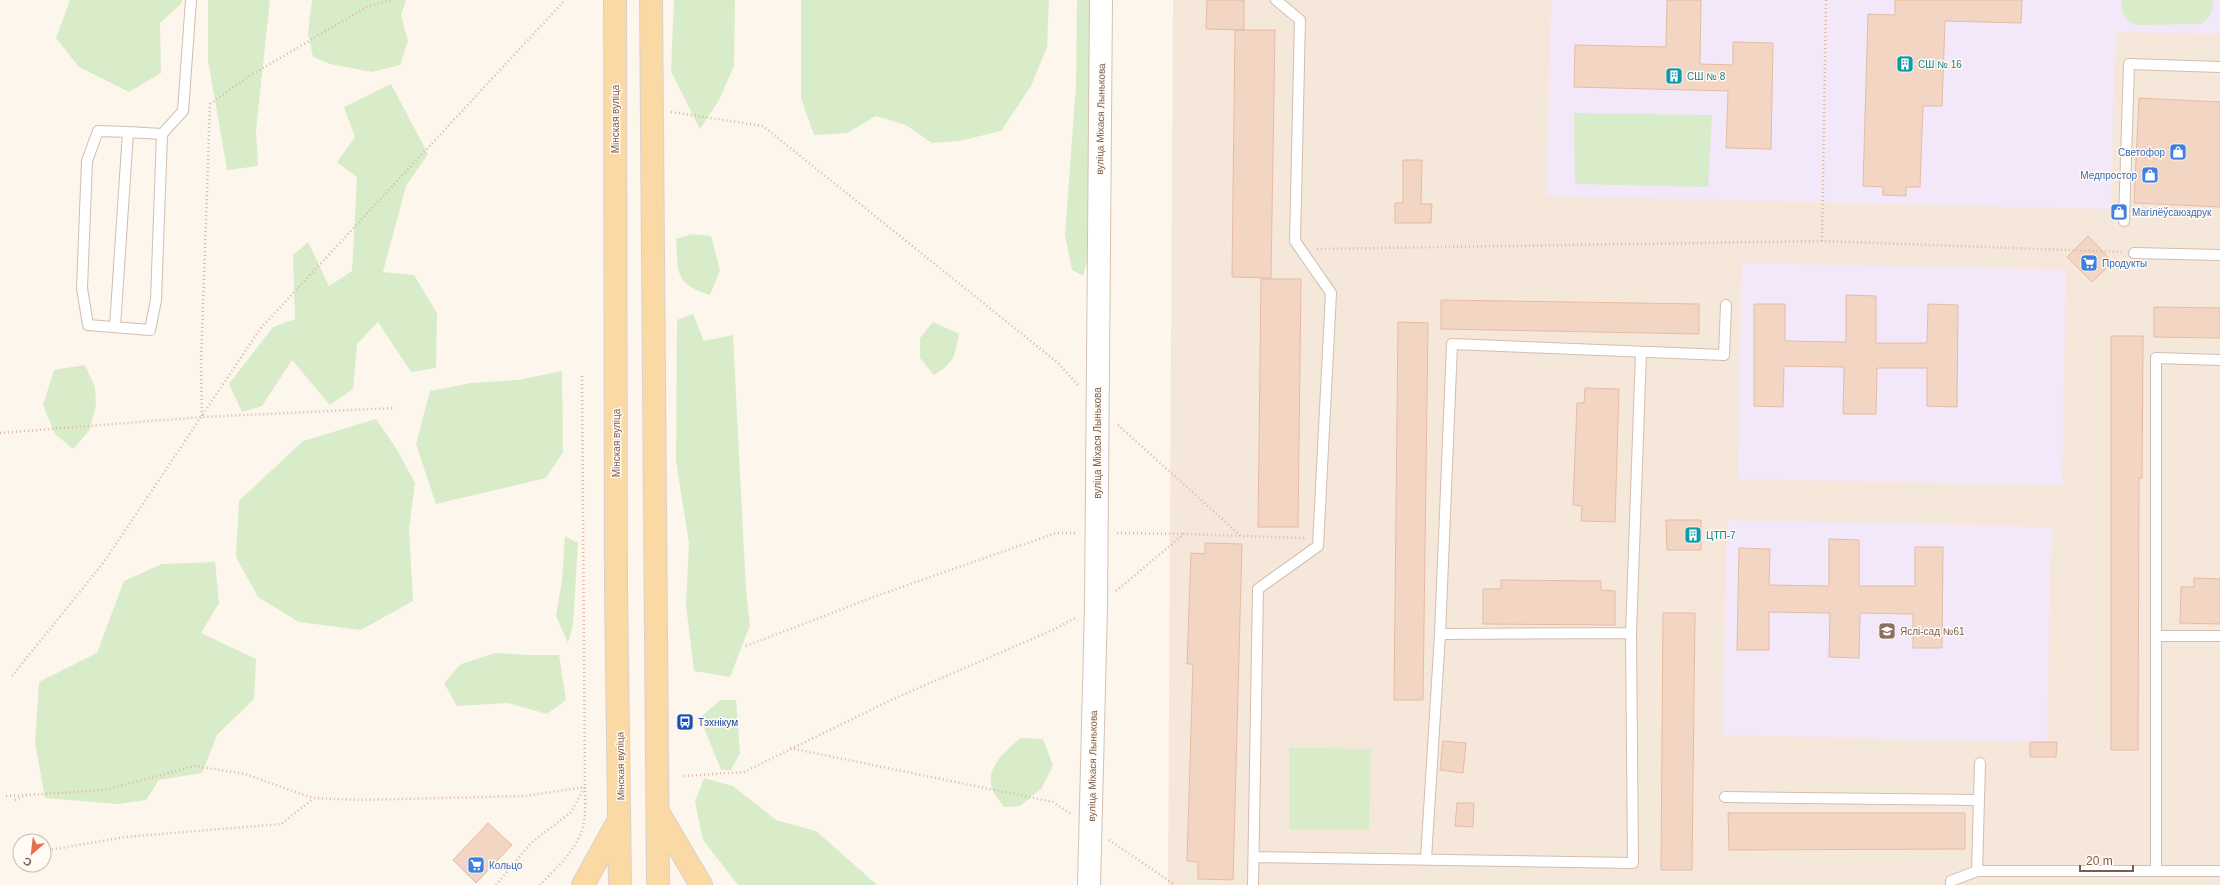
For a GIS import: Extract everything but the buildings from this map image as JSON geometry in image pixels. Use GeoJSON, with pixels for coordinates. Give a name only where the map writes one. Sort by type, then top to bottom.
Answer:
{"type":"FeatureCollection","features":[{"type":"Feature","properties":{"kind":"main road","name":"Мінская вуліца"},"geometry":{"type":"LineString","coordinates":[[615,0],[616,574],[620,885]]}},
{"type":"Feature","properties":{"kind":"main road"},"geometry":{"type":"LineString","coordinates":[[651,0],[658,885]]}},
{"type":"Feature","properties":{"kind":"main road"},"geometry":{"type":"LineString","coordinates":[[657,812],[702,885]]}},
{"type":"Feature","properties":{"kind":"main road"},"geometry":{"type":"LineString","coordinates":[[583,885],[620,817]]}},
{"type":"Feature","properties":{"kind":"street","name":"вуліца Міхася Лынькова"},"geometry":{"type":"LineString","coordinates":[[1089,885],[1096,607],[1101,0]]}},
{"type":"Feature","properties":{"kind":"lane"},"geometry":{"type":"LineString","coordinates":[[162,134],[98,131],[87,161],[82,288],[88,325],[150,330],[156,300],[162,134],[183,111],[191,0]]}},
{"type":"Feature","properties":{"kind":"lane"},"geometry":{"type":"LineString","coordinates":[[1253,885],[1258,589],[1318,546],[1331,293],[1295,241],[1300,20],[1276,0]]}},
{"type":"Feature","properties":{"kind":"lane"},"geometry":{"type":"LineString","coordinates":[[2124,221],[2129,64],[2220,67]]}},
{"type":"Feature","properties":{"kind":"lane"},"geometry":{"type":"LineString","coordinates":[[115,327],[128,132]]}},
{"type":"Feature","properties":{"kind":"lane"},"geometry":{"type":"LineString","coordinates":[[2134,253],[2220,255]]}},
{"type":"Feature","properties":{"kind":"lane"},"geometry":{"type":"LineString","coordinates":[[1426,859],[1440,634],[1452,344],[1724,355],[1726,305]]}},
{"type":"Feature","properties":{"kind":"lane"},"geometry":{"type":"LineString","coordinates":[[1254,857],[1633,863],[1631,633],[1641,352]]}},
{"type":"Feature","properties":{"kind":"lane"},"geometry":{"type":"LineString","coordinates":[[2156,871],[2156,358],[2220,360]]}},
{"type":"Feature","properties":{"kind":"lane"},"geometry":{"type":"LineString","coordinates":[[1440,634],[1631,633]]}},
{"type":"Feature","properties":{"kind":"lane"},"geometry":{"type":"LineString","coordinates":[[2156,636],[2220,636]]}},
{"type":"Feature","properties":{"kind":"lane"},"geometry":{"type":"LineString","coordinates":[[1977,871],[1980,763]]}},
{"type":"Feature","properties":{"kind":"lane"},"geometry":{"type":"LineString","coordinates":[[1725,797],[1979,800]]}},
{"type":"Feature","properties":{"kind":"lane"},"geometry":{"type":"LineString","coordinates":[[1951,885],[1951,881],[1977,871],[2220,871]]}},
{"type":"Feature","properties":{"kind":"path"},"geometry":{"type":"LineString","coordinates":[[202,416],[201,356],[210,104],[251,75],[367,8],[391,0]]}},
{"type":"Feature","properties":{"kind":"path"},"geometry":{"type":"LineString","coordinates":[[12,676],[104,562],[260,329],[565,0]]}},
{"type":"Feature","properties":{"kind":"path"},"geometry":{"type":"LineString","coordinates":[[1822,241],[1826,0]]}},
{"type":"Feature","properties":{"kind":"path"},"geometry":{"type":"LineString","coordinates":[[670,112],[763,126],[1058,363],[1098,407],[1241,536]]}},
{"type":"Feature","properties":{"kind":"path"},"geometry":{"type":"LineString","coordinates":[[1301,249],[1822,241],[2134,253]]}},
{"type":"Feature","properties":{"kind":"path"},"geometry":{"type":"LineString","coordinates":[[540,885],[564,860],[576,843],[584,822],[582,375]]}},
{"type":"Feature","properties":{"kind":"path"},"geometry":{"type":"LineString","coordinates":[[0,434],[202,416],[394,408]]}},
{"type":"Feature","properties":{"kind":"path"},"geometry":{"type":"LineString","coordinates":[[746,646],[876,596],[1056,533],[1184,534],[1318,538]]}},
{"type":"Feature","properties":{"kind":"path"},"geometry":{"type":"LineString","coordinates":[[684,776],[744,772],[790,748],[893,699],[1055,630],[1096,607],[1184,534]]}},
{"type":"Feature","properties":{"kind":"path"},"geometry":{"type":"LineString","coordinates":[[790,748],[1054,802],[1175,885]]}},
{"type":"Feature","properties":{"kind":"path"},"geometry":{"type":"LineString","coordinates":[[6,796],[104,790],[195,766],[245,774],[313,798],[360,800],[524,796],[585,787]]}},
{"type":"Feature","properties":{"kind":"path"},"geometry":{"type":"LineString","coordinates":[[496,885],[531,843],[571,812],[585,787]]}},
{"type":"Feature","properties":{"kind":"path"},"geometry":{"type":"LineString","coordinates":[[15,800],[26,795]]}},
{"type":"Feature","properties":{"kind":"path"},"geometry":{"type":"LineString","coordinates":[[52,850],[126,837],[281,824],[313,798]]}},
{"type":"Feature","properties":{"kind":"shaded area"},"geometry":{"type":"Polygon","coordinates":[[[1173,0],[2220,0],[2220,885],[1168,885],[1173,0]]]}},
{"type":"Feature","properties":{"kind":"shaded area"},"geometry":{"type":"Polygon","coordinates":[[[1551,0],[2220,0],[2220,34],[2115,32],[2111,209],[1547,196],[1551,0]]]}},
{"type":"Feature","properties":{"kind":"shaded area"},"geometry":{"type":"Polygon","coordinates":[[[1742,263],[2066,270],[2062,485],[1738,479],[1742,263]]]}},
{"type":"Feature","properties":{"kind":"shaded area","name":"Яслі-сад №61"},"geometry":{"type":"Polygon","coordinates":[[[1727,520],[2051,527],[2047,742],[1723,735],[1727,520]]]}},
{"type":"Feature","properties":{"kind":"green space"},"geometry":{"type":"Polygon","coordinates":[[[70,0],[183,0],[181,4],[160,23],[161,73],[129,92],[79,67],[56,38],[70,0]]]}},
{"type":"Feature","properties":{"kind":"green space"},"geometry":{"type":"Polygon","coordinates":[[[208,0],[270,0],[256,130],[258,166],[227,170],[208,60],[208,0]]]}},
{"type":"Feature","properties":{"kind":"green space"},"geometry":{"type":"Polygon","coordinates":[[[312,0],[406,0],[401,15],[408,41],[400,65],[372,72],[330,64],[313,57],[308,33],[312,0]]]}},
{"type":"Feature","properties":{"kind":"green space"},"geometry":{"type":"Polygon","coordinates":[[[674,0],[735,0],[734,66],[719,100],[700,129],[671,71],[674,0]]]}},
{"type":"Feature","properties":{"kind":"green space"},"geometry":{"type":"Polygon","coordinates":[[[801,0],[1049,0],[1047,47],[1031,86],[1001,131],[959,141],[932,143],[906,125],[876,116],[847,133],[814,135],[801,98],[801,0]]]}},
{"type":"Feature","properties":{"kind":"green space"},"geometry":{"type":"Polygon","coordinates":[[[1077,0],[1094,0],[1090,227],[1088,258],[1083,276],[1072,270],[1065,235],[1076,85],[1077,0]]]}},
{"type":"Feature","properties":{"kind":"green space"},"geometry":{"type":"Polygon","coordinates":[[[2122,0],[2213,0],[2213,8],[2211,14],[2201,24],[2136,25],[2128,20],[2124,15],[2122,0]]]}},
{"type":"Feature","properties":{"kind":"green space"},"geometry":{"type":"Polygon","coordinates":[[[391,84],[428,154],[406,186],[383,272],[414,275],[437,313],[436,368],[411,372],[378,322],[357,344],[353,389],[330,405],[292,360],[262,406],[242,412],[229,384],[273,327],[295,319],[293,255],[308,242],[329,286],[352,271],[357,177],[337,162],[355,137],[344,107],[391,84]]]}},
{"type":"Feature","properties":{"kind":"green space"},"geometry":{"type":"Polygon","coordinates":[[[1574,113],[1712,115],[1708,187],[1575,184],[1574,113]]]}},
{"type":"Feature","properties":{"kind":"green space"},"geometry":{"type":"Polygon","coordinates":[[[692,234],[711,236],[720,270],[710,295],[698,291],[690,286],[680,275],[677,260],[676,239],[692,234]]]}},
{"type":"Feature","properties":{"kind":"green space"},"geometry":{"type":"Polygon","coordinates":[[[693,314],[704,341],[733,335],[746,591],[750,625],[730,677],[694,671],[686,605],[689,543],[676,461],[677,320],[693,314]]]}},
{"type":"Feature","properties":{"kind":"green space"},"geometry":{"type":"Polygon","coordinates":[[[933,322],[959,334],[956,349],[950,363],[934,375],[920,358],[920,338],[933,322]]]}},
{"type":"Feature","properties":{"kind":"green space"},"geometry":{"type":"Polygon","coordinates":[[[85,365],[95,387],[96,405],[89,431],[73,449],[55,434],[43,405],[54,370],[85,365]]]}},
{"type":"Feature","properties":{"kind":"green space"},"geometry":{"type":"Polygon","coordinates":[[[562,371],[563,452],[546,478],[436,504],[416,444],[430,391],[471,383],[518,380],[562,371]]]}},
{"type":"Feature","properties":{"kind":"green space"},"geometry":{"type":"Polygon","coordinates":[[[376,419],[396,448],[415,483],[409,528],[413,601],[361,630],[299,622],[258,597],[236,557],[239,501],[303,441],[376,419]]]}},
{"type":"Feature","properties":{"kind":"green space"},"geometry":{"type":"Polygon","coordinates":[[[565,536],[578,543],[573,625],[568,643],[556,616],[562,580],[565,536]]]}},
{"type":"Feature","properties":{"kind":"green space"},"geometry":{"type":"Polygon","coordinates":[[[215,562],[219,603],[201,633],[256,659],[254,699],[217,735],[202,773],[159,780],[146,800],[118,804],[45,798],[35,742],[39,682],[97,653],[124,581],[162,564],[215,562]]]}},
{"type":"Feature","properties":{"kind":"green space"},"geometry":{"type":"Polygon","coordinates":[[[495,653],[559,655],[566,700],[547,714],[508,703],[457,706],[444,683],[461,664],[495,653]]]}},
{"type":"Feature","properties":{"kind":"green space"},"geometry":{"type":"Polygon","coordinates":[[[720,700],[736,700],[740,753],[731,770],[721,770],[700,718],[720,700]]]}},
{"type":"Feature","properties":{"kind":"green space"},"geometry":{"type":"Polygon","coordinates":[[[1021,738],[1043,739],[1053,765],[1042,788],[1020,806],[1004,807],[993,791],[991,775],[1003,754],[1021,738]]]}},
{"type":"Feature","properties":{"kind":"green space"},"geometry":{"type":"Polygon","coordinates":[[[1289,748],[1371,749],[1369,830],[1289,829],[1289,748]]]}},
{"type":"Feature","properties":{"kind":"green space"},"geometry":{"type":"Polygon","coordinates":[[[704,778],[733,786],[776,820],[816,831],[877,885],[738,885],[703,840],[695,802],[704,778]]]}},
{"type":"Feature","properties":{"kind":"place","name":"СШ № 16"},"geometry":{"type":"Point","coordinates":[1905,64]}},
{"type":"Feature","properties":{"kind":"place","name":"СШ № 8"},"geometry":{"type":"Point","coordinates":[1674,76]}},
{"type":"Feature","properties":{"kind":"place","name":"Светофор"},"geometry":{"type":"Point","coordinates":[2178,152]}},
{"type":"Feature","properties":{"kind":"place","name":"Медпростор"},"geometry":{"type":"Point","coordinates":[2150,175]}},
{"type":"Feature","properties":{"kind":"place","name":"Магілёўсаюздрук"},"geometry":{"type":"Point","coordinates":[2119,212]}},
{"type":"Feature","properties":{"kind":"place","name":"Продукты"},"geometry":{"type":"Point","coordinates":[2089,263]}},
{"type":"Feature","properties":{"kind":"place","name":"ЦТП-7"},"geometry":{"type":"Point","coordinates":[1693,535]}},
{"type":"Feature","properties":{"kind":"place","name":"Яслі-сад №61"},"geometry":{"type":"Point","coordinates":[1887,631]}},
{"type":"Feature","properties":{"kind":"place","name":"Тэхнікум"},"geometry":{"type":"Point","coordinates":[685,722]}},
{"type":"Feature","properties":{"kind":"place","name":"Кольцо"},"geometry":{"type":"Point","coordinates":[476,865]}}]}
